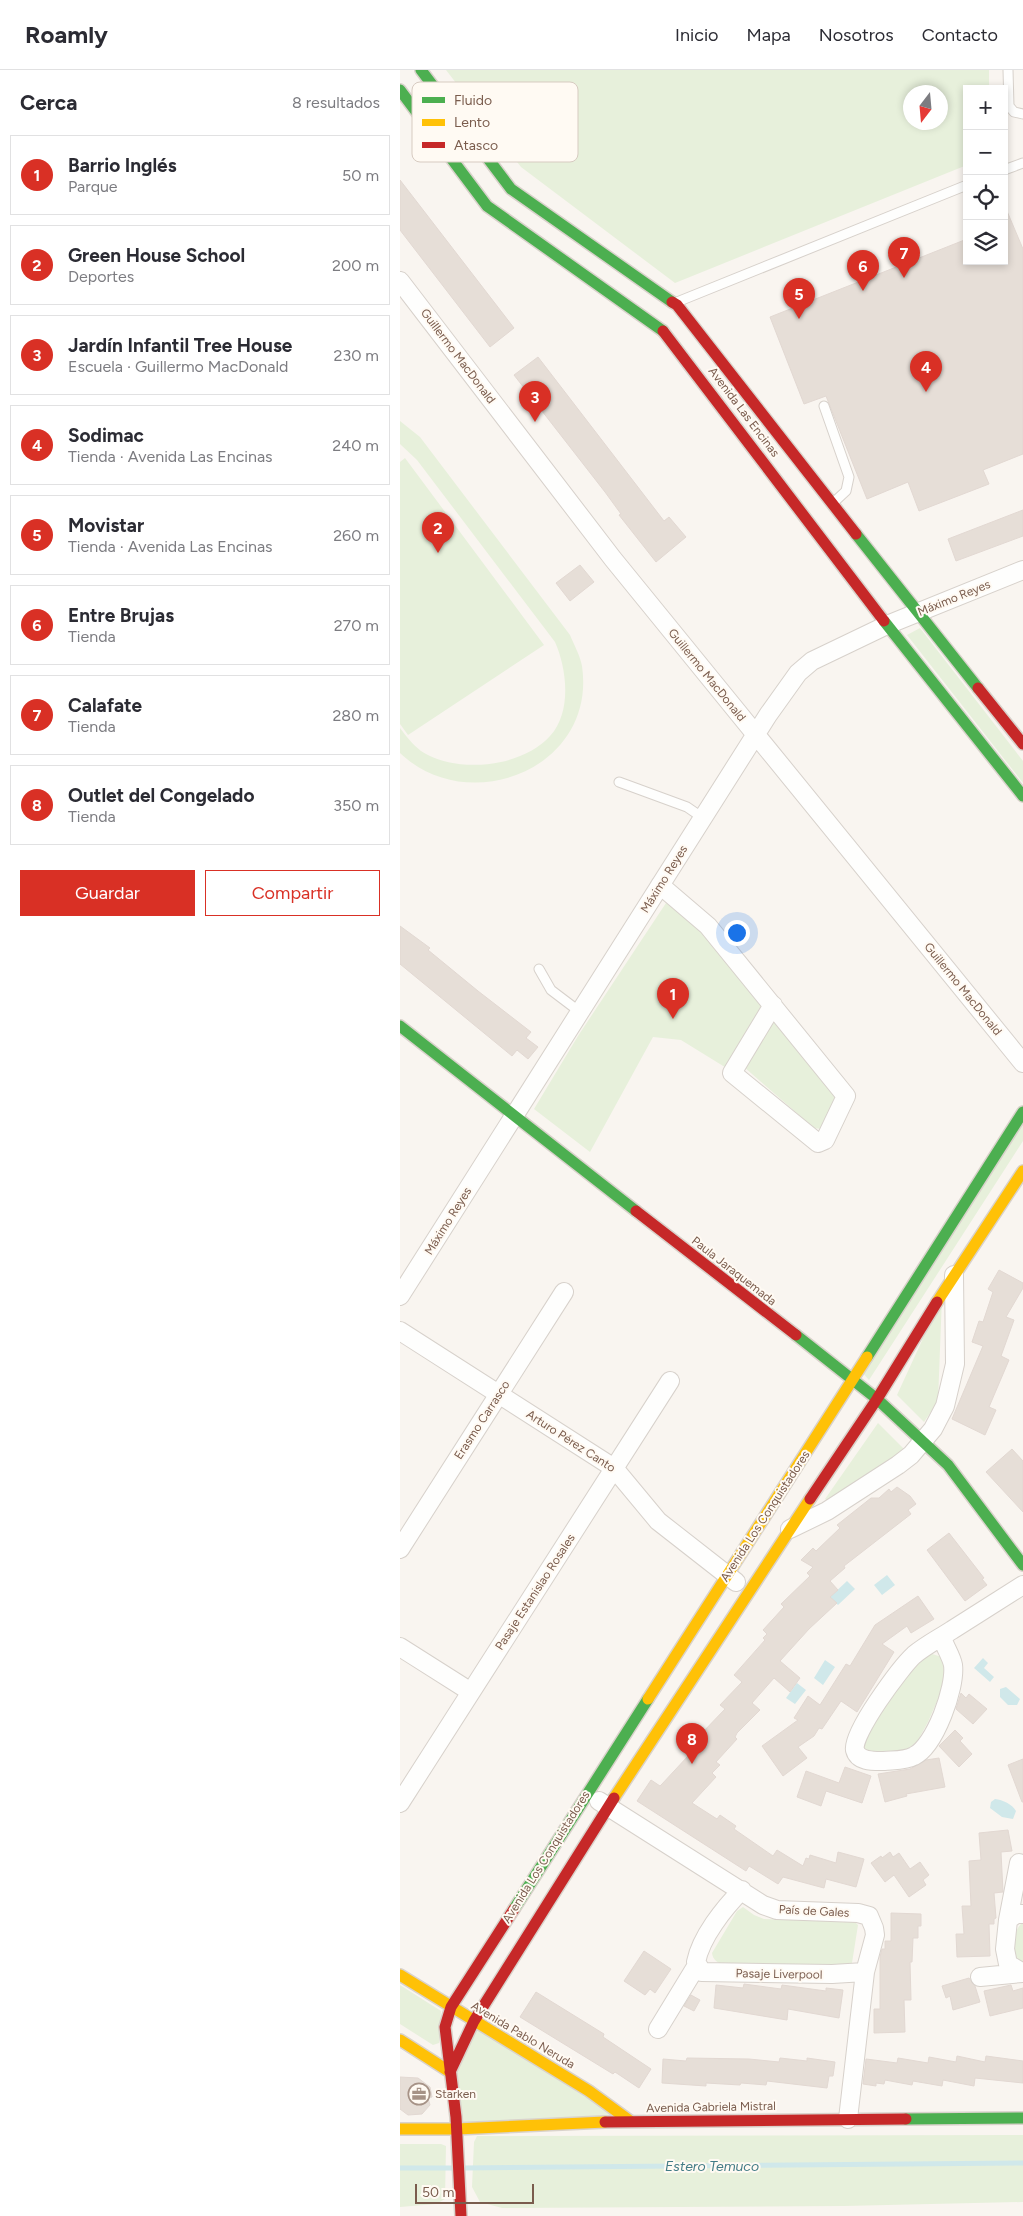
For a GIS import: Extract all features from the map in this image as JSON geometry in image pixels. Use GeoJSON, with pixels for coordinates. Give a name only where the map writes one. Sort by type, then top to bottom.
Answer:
{"type":"FeatureCollection","features":[{"type":"Feature","properties":{"kind":"street","name":"Avenida Las Encinas"},"geometry":{"type":"LineString","coordinates":[[421,70],[430,82]]}},
{"type":"Feature","properties":{"kind":"street","name":"Avenida Las Encinas"},"geometry":{"type":"LineString","coordinates":[[400,90],[412,106]]}},
{"type":"Feature","properties":{"kind":"street","name":"Avenida Las Encinas"},"geometry":{"type":"LineString","coordinates":[[454,162],[487,206],[647,318],[668,335],[808,506],[887,625],[1023,796]]}},
{"type":"Feature","properties":{"kind":"street","name":"Avenida Las Encinas"},"geometry":{"type":"LineString","coordinates":[[491,162],[511,189],[666,308],[693,323],[918,613],[1023,744]]}},
{"type":"Feature","properties":{"kind":"street","name":"Guillermo MacDonald"},"geometry":{"type":"LineString","coordinates":[[400,281],[613,560],[1023,1063]]}},
{"type":"Feature","properties":{"kind":"street"},"geometry":{"type":"LineString","coordinates":[[647,318],[666,308]]}},
{"type":"Feature","properties":{"kind":"street"},"geometry":{"type":"LineString","coordinates":[[808,506],[833,504]]}},
{"type":"Feature","properties":{"kind":"street","name":"Máximo Reyes"},"geometry":{"type":"LineString","coordinates":[[400,1296],[755,734],[798,673],[812,661],[887,625],[1023,570]]}},
{"type":"Feature","properties":{"kind":"street"},"geometry":{"type":"LineString","coordinates":[[660,885],[708,926],[773,1005],[846,1096],[825,1140],[818,1143],[732,1073],[773,1005]]}},
{"type":"Feature","properties":{"kind":"street","name":"Paula Jaraquemada"},"geometry":{"type":"LineString","coordinates":[[400,1026],[877,1399],[924,1442],[968,1489],[1023,1565]]}},
{"type":"Feature","properties":{"kind":"street","name":"Avenida Los Conquistadores"},"geometry":{"type":"LineString","coordinates":[[461,2214],[458,2144],[445,2027],[451,2007],[586,1792],[1023,1112]]}},
{"type":"Feature","properties":{"kind":"street"},"geometry":{"type":"LineString","coordinates":[[400,2040],[450,2072],[474,2022],[608,1807],[748,1591],[877,1399],[954,1275],[1023,1171]]}},
{"type":"Feature","properties":{"kind":"street"},"geometry":{"type":"LineString","coordinates":[[790,1529],[827,1511],[905,1460],[924,1442],[945,1406],[956,1364],[954,1275]]}},
{"type":"Feature","properties":{"kind":"street","name":"Erasmo Carrasco"},"geometry":{"type":"LineString","coordinates":[[400,1549],[564,1292]]}},
{"type":"Feature","properties":{"kind":"street","name":"Arturo Pérez Canto"},"geometry":{"type":"LineString","coordinates":[[400,1331],[614,1468],[649,1513],[748,1591]]}},
{"type":"Feature","properties":{"kind":"street","name":"Pasaje Estanislao Rosales"},"geometry":{"type":"LineString","coordinates":[[400,1803],[670,1381]]}},
{"type":"Feature","properties":{"kind":"street"},"geometry":{"type":"LineString","coordinates":[[942,1637],[953,1664],[953,1675],[944,1711],[924,1748],[914,1756],[906,1759],[868,1761],[860,1758],[855,1751],[854,1742],[870,1714],[903,1665],[916,1654],[942,1637],[1023,1585]]}},
{"type":"Feature","properties":{"kind":"street"},"geometry":{"type":"LineString","coordinates":[[400,1647],[471,1692]]}},
{"type":"Feature","properties":{"kind":"street","name":"País de Gales"},"geometry":{"type":"LineString","coordinates":[[586,1792],[763,1905],[777,1910],[858,1913],[869,1916],[874,1928],[874,1935],[865,1972],[848,2119]]}},
{"type":"Feature","properties":{"kind":"street"},"geometry":{"type":"LineString","coordinates":[[1020,1863],[1016,1917],[1005,1955],[1008,1964],[1022,1973]]}},
{"type":"Feature","properties":{"kind":"street"},"geometry":{"type":"LineString","coordinates":[[658,2029],[697,1965],[700,1951],[724,1908],[742,1890]]}},
{"type":"Feature","properties":{"kind":"street","name":"Pasaje Liverpool"},"geometry":{"type":"LineString","coordinates":[[697,1965],[702,1972],[708,1973],[832,1974],[865,1972]]}},
{"type":"Feature","properties":{"kind":"street"},"geometry":{"type":"LineString","coordinates":[[980,1977],[1022,1973]]}},
{"type":"Feature","properties":{"kind":"street","name":"Avenida Pablo Neruda"},"geometry":{"type":"LineString","coordinates":[[400,1975],[589,2091],[630,2121]]}},
{"type":"Feature","properties":{"kind":"street","name":"Avenida Gabriela Mistral"},"geometry":{"type":"LineString","coordinates":[[400,2129],[456,2129],[630,2121],[1023,2118]]}},
{"type":"Feature","properties":{"kind":"lane"},"geometry":{"type":"LineString","coordinates":[[1008,70],[1009,106],[1014,112],[1023,114]]}},
{"type":"Feature","properties":{"kind":"lane"},"geometry":{"type":"LineString","coordinates":[[1008,169],[1023,163]]}},
{"type":"Feature","properties":{"kind":"lane"},"geometry":{"type":"LineString","coordinates":[[666,308],[963,187]]}},
{"type":"Feature","properties":{"kind":"lane"},"geometry":{"type":"LineString","coordinates":[[824,406],[849,477],[846,491],[833,504]]}},
{"type":"Feature","properties":{"kind":"lane"},"geometry":{"type":"LineString","coordinates":[[619,782],[686,807],[703,818]]}},
{"type":"Feature","properties":{"kind":"lane"},"geometry":{"type":"LineString","coordinates":[[539,969],[551,990],[580,1012]]}},
{"type":"Feature","properties":{"kind":"green space"},"geometry":{"type":"Polygon","coordinates":[[[446,70],[989,70],[989,85],[963,85],[963,167],[675,283],[521,167],[517,162],[578,162],[578,82],[455,82],[446,70]]]}},
{"type":"Feature","properties":{"kind":"green space"},"geometry":{"type":"Polygon","coordinates":[[[400,421],[420,437],[570,635],[580,658],[582,666],[581,702],[570,732],[549,756],[522,772],[492,781],[460,782],[428,772],[400,753],[400,728],[421,751],[452,763],[488,764],[506,761],[523,755],[538,747],[550,736],[557,726],[562,715],[565,690],[562,665],[555,642],[417,460],[400,444],[400,421]]]}},
{"type":"Feature","properties":{"kind":"green space"},"geometry":{"type":"Polygon","coordinates":[[[405,458],[544,645],[408,735],[400,724],[400,462],[405,458]]]}},
{"type":"Feature","properties":{"kind":"green space"},"geometry":{"type":"Polygon","coordinates":[[[920,628],[1023,761],[1023,783],[907,635],[920,628]]]}},
{"type":"Feature","properties":{"kind":"green space"},"geometry":{"type":"Polygon","coordinates":[[[666,903],[707,930],[766,1001],[728,1069],[681,1040],[653,1037],[590,1152],[534,1109],[578,1036],[666,903]]]}},
{"type":"Feature","properties":{"kind":"green space"},"geometry":{"type":"Polygon","coordinates":[[[772,1015],[841,1095],[821,1129],[814,1128],[744,1067],[772,1015]]]}},
{"type":"Feature","properties":{"kind":"green space"},"geometry":{"type":"Polygon","coordinates":[[[1023,1120],[1023,1141],[869,1380],[861,1371],[1023,1120]]]}},
{"type":"Feature","properties":{"kind":"green space"},"geometry":{"type":"Polygon","coordinates":[[[942,1297],[938,1401],[924,1422],[897,1395],[942,1297]]]}},
{"type":"Feature","properties":{"kind":"green space"},"geometry":{"type":"Polygon","coordinates":[[[878,1423],[904,1449],[832,1504],[825,1499],[878,1423]]]}},
{"type":"Feature","properties":{"kind":"green space"},"geometry":{"type":"Polygon","coordinates":[[[929,1653],[945,1658],[947,1671],[942,1690],[917,1742],[903,1752],[865,1754],[859,1739],[899,1679],[929,1653]]]}},
{"type":"Feature","properties":{"kind":"green space"},"geometry":{"type":"Polygon","coordinates":[[[743,1907],[764,1919],[855,1922],[858,1925],[852,1963],[849,1965],[723,1965],[717,1962],[712,1953],[737,1911],[743,1907]]]}},
{"type":"Feature","properties":{"kind":"green space"},"geometry":{"type":"Polygon","coordinates":[[[1023,1922],[1023,1967],[1017,1965],[1014,1942],[1016,1931],[1023,1922]]]}},
{"type":"Feature","properties":{"kind":"green space"},"geometry":{"type":"Polygon","coordinates":[[[400,1985],[441,2011],[439,2043],[433,2045],[400,2024],[400,1985]]]}},
{"type":"Feature","properties":{"kind":"green space"},"geometry":{"type":"Polygon","coordinates":[[[476,2028],[617,2117],[463,2124],[455,2072],[476,2028]]]}},
{"type":"Feature","properties":{"kind":"green space"},"geometry":{"type":"Polygon","coordinates":[[[1023,2135],[1023,2202],[844,2206],[502,2208],[480,2202],[472,2187],[474,2142],[477,2136],[1023,2135]]]}},
{"type":"Feature","properties":{"kind":"green space"},"geometry":{"type":"Polygon","coordinates":[[[400,2144],[441,2144],[446,2146],[445,2199],[436,2204],[400,2207],[400,2144]]]}},
{"type":"Feature","properties":{"kind":"water"},"geometry":{"type":"Polygon","coordinates":[[[887,1575],[895,1585],[882,1595],[874,1585],[887,1575]]]}},
{"type":"Feature","properties":{"kind":"water"},"geometry":{"type":"Polygon","coordinates":[[[847,1581],[855,1589],[838,1605],[830,1597],[847,1581]]]}},
{"type":"Feature","properties":{"kind":"water"},"geometry":{"type":"Polygon","coordinates":[[[983,1658],[988,1663],[984,1668],[994,1677],[990,1682],[974,1668],[983,1658]]]}},
{"type":"Feature","properties":{"kind":"water"},"geometry":{"type":"Polygon","coordinates":[[[825,1660],[835,1667],[823,1685],[814,1678],[825,1660]]]}},
{"type":"Feature","properties":{"kind":"water"},"geometry":{"type":"Polygon","coordinates":[[[797,1683],[806,1690],[795,1704],[786,1698],[797,1683]]]}},
{"type":"Feature","properties":{"kind":"water"},"geometry":{"type":"Polygon","coordinates":[[[1006,1687],[1020,1699],[1017,1705],[1008,1705],[1000,1697],[1000,1689],[1006,1687]]]}},
{"type":"Feature","properties":{"kind":"water"},"geometry":{"type":"Polygon","coordinates":[[[995,1799],[1012,1806],[1016,1811],[1013,1819],[1002,1817],[990,1808],[991,1802],[995,1799]]]}},
{"type":"Feature","properties":{"kind":"building"},"geometry":{"type":"Polygon","coordinates":[[[400,180],[514,328],[490,347],[400,230],[400,180]]]}},
{"type":"Feature","properties":{"kind":"building"},"geometry":{"type":"Polygon","coordinates":[[[1008,213],[1023,249],[1023,454],[983,470],[989,484],[919,511],[908,482],[867,499],[826,396],[804,404],[770,317],[963,241],[963,265],[1008,265],[1008,213]]]}},
{"type":"Feature","properties":{"kind":"building"},"geometry":{"type":"Polygon","coordinates":[[[538,357],[664,521],[669,517],[686,537],[656,562],[619,515],[621,514],[605,492],[514,375],[538,357]]]}},
{"type":"Feature","properties":{"kind":"building"},"geometry":{"type":"Polygon","coordinates":[[[1023,510],[1023,536],[956,561],[948,539],[1023,510]]]}},
{"type":"Feature","properties":{"kind":"building"},"geometry":{"type":"Polygon","coordinates":[[[580,565],[594,582],[570,601],[556,583],[580,565]]]}},
{"type":"Feature","properties":{"kind":"building"},"geometry":{"type":"Polygon","coordinates":[[[400,926],[430,948],[428,950],[531,1032],[526,1038],[538,1047],[528,1059],[517,1050],[512,1056],[400,964],[400,926]]]}},
{"type":"Feature","properties":{"kind":"building"},"geometry":{"type":"Polygon","coordinates":[[[999,1270],[1023,1283],[1023,1288],[1006,1317],[1014,1320],[1001,1356],[1009,1360],[989,1407],[996,1410],[985,1435],[952,1419],[983,1346],[972,1342],[979,1321],[983,1322],[993,1292],[988,1289],[999,1270]]]}},
{"type":"Feature","properties":{"kind":"building"},"geometry":{"type":"Polygon","coordinates":[[[1012,1449],[1023,1461],[1023,1512],[986,1472],[1012,1449]]]}},
{"type":"Feature","properties":{"kind":"building"},"geometry":{"type":"Polygon","coordinates":[[[897,1487],[910,1496],[916,1504],[908,1510],[911,1514],[844,1566],[845,1568],[830,1581],[838,1590],[830,1597],[837,1603],[809,1629],[780,1661],[800,1678],[790,1692],[774,1678],[752,1703],[760,1710],[737,1733],[735,1737],[737,1739],[716,1762],[720,1765],[712,1773],[716,1777],[692,1803],[717,1819],[720,1815],[736,1826],[734,1829],[773,1856],[777,1850],[803,1866],[806,1858],[809,1859],[810,1855],[836,1863],[838,1852],[864,1859],[856,1887],[826,1879],[824,1888],[783,1877],[778,1884],[749,1866],[746,1871],[637,1801],[651,1780],[660,1786],[662,1784],[701,1742],[699,1740],[704,1734],[702,1733],[725,1709],[720,1705],[742,1682],[734,1675],[765,1640],[763,1638],[767,1634],[763,1630],[784,1607],[781,1604],[810,1576],[807,1573],[813,1567],[801,1560],[813,1548],[816,1551],[840,1528],[837,1525],[871,1498],[879,1498],[889,1489],[891,1492],[897,1487]]]}},
{"type":"Feature","properties":{"kind":"building"},"geometry":{"type":"Polygon","coordinates":[[[949,1533],[984,1578],[982,1579],[987,1585],[965,1601],[927,1550],[949,1533]]]}},
{"type":"Feature","properties":{"kind":"building"},"geometry":{"type":"Polygon","coordinates":[[[918,1596],[934,1619],[911,1633],[907,1626],[882,1644],[894,1652],[857,1712],[841,1701],[822,1729],[819,1728],[814,1736],[798,1747],[807,1758],[783,1776],[762,1746],[798,1720],[794,1718],[808,1696],[820,1705],[846,1664],[850,1666],[875,1625],[918,1596]]]}},
{"type":"Feature","properties":{"kind":"building"},"geometry":{"type":"Polygon","coordinates":[[[961,1693],[966,1698],[969,1694],[987,1709],[973,1724],[956,1709],[961,1693]]]}},
{"type":"Feature","properties":{"kind":"building"},"geometry":{"type":"Polygon","coordinates":[[[955,1730],[963,1738],[960,1741],[972,1754],[959,1767],[939,1746],[955,1730]]]}},
{"type":"Feature","properties":{"kind":"building"},"geometry":{"type":"Polygon","coordinates":[[[939,1758],[945,1787],[906,1794],[907,1796],[885,1802],[878,1774],[910,1769],[926,1760],[939,1758]]]}},
{"type":"Feature","properties":{"kind":"building"},"geometry":{"type":"Polygon","coordinates":[[[1023,1759],[1023,1802],[1022,1802],[1008,1765],[1023,1759]]]}},
{"type":"Feature","properties":{"kind":"building"},"geometry":{"type":"Polygon","coordinates":[[[845,1767],[871,1776],[862,1803],[826,1791],[821,1806],[797,1797],[806,1771],[839,1783],[845,1767]]]}},
{"type":"Feature","properties":{"kind":"building"},"geometry":{"type":"Polygon","coordinates":[[[1008,1830],[1012,1851],[1001,1852],[1003,1892],[994,1893],[996,1918],[994,1919],[994,1924],[989,1924],[990,1956],[957,1957],[956,1934],[964,1934],[962,1906],[971,1906],[969,1861],[981,1860],[979,1833],[1008,1830]]]}},
{"type":"Feature","properties":{"kind":"building"},"geometry":{"type":"Polygon","coordinates":[[[890,1852],[893,1857],[899,1853],[910,1869],[920,1862],[929,1875],[923,1880],[926,1885],[909,1897],[894,1875],[885,1882],[871,1863],[890,1852]]]}},
{"type":"Feature","properties":{"kind":"building"},"geometry":{"type":"Polygon","coordinates":[[[891,1913],[921,1914],[921,1926],[918,1926],[918,1938],[913,1938],[912,1962],[910,1962],[911,2000],[904,2000],[905,2032],[874,2033],[874,2009],[880,2009],[880,1957],[882,1949],[885,1949],[885,1941],[891,1941],[891,1913]]]}},
{"type":"Feature","properties":{"kind":"building"},"geometry":{"type":"Polygon","coordinates":[[[644,1951],[671,1969],[655,1993],[650,1989],[645,1995],[624,1981],[644,1951]]]}},
{"type":"Feature","properties":{"kind":"building"},"geometry":{"type":"Polygon","coordinates":[[[969,1978],[975,1986],[980,2002],[953,2010],[950,1996],[946,1998],[942,1986],[969,1978]]]}},
{"type":"Feature","properties":{"kind":"building"},"geometry":{"type":"Polygon","coordinates":[[[744,1984],[781,1989],[782,1985],[826,1991],[826,1988],[843,1990],[839,2018],[788,2009],[787,2020],[714,2008],[716,1985],[743,1988],[744,1984]]]}},
{"type":"Feature","properties":{"kind":"building"},"geometry":{"type":"Polygon","coordinates":[[[1011,1985],[1013,1991],[1023,1988],[1023,2008],[990,2016],[984,1991],[1011,1985]]]}},
{"type":"Feature","properties":{"kind":"building"},"geometry":{"type":"Polygon","coordinates":[[[536,1992],[604,2034],[603,2037],[651,2069],[639,2088],[520,2017],[536,1992]]]}},
{"type":"Feature","properties":{"kind":"building"},"geometry":{"type":"Polygon","coordinates":[[[691,1995],[700,2000],[694,2011],[684,2006],[691,1995]]]}},
{"type":"Feature","properties":{"kind":"building"},"geometry":{"type":"Polygon","coordinates":[[[957,2056],[985,2062],[986,2056],[1023,2061],[1023,2083],[975,2078],[974,2086],[943,2080],[942,2086],[913,2081],[912,2085],[885,2080],[884,2084],[876,2083],[876,2086],[863,2084],[866,2059],[897,2063],[898,2058],[928,2063],[929,2057],[956,2062],[957,2056]]]}},
{"type":"Feature","properties":{"kind":"building"},"geometry":{"type":"Polygon","coordinates":[[[687,2058],[749,2059],[779,2062],[780,2058],[807,2061],[807,2058],[835,2062],[833,2076],[829,2076],[827,2088],[767,2081],[766,2085],[706,2083],[706,2086],[662,2083],[663,2059],[686,2061],[687,2058]]]}},
{"type":"Feature","properties":{"kind":"building"},"geometry":{"type":"Polygon","coordinates":[[[400,2077],[418,2078],[430,2087],[432,2097],[428,2098],[430,2105],[422,2114],[408,2115],[400,2109],[400,2077]]]}},
{"type":"Feature","properties":{"kind":"waterway","name":"Estero Temuco"},"geometry":{"type":"LineString","coordinates":[[465,2168],[1023,2163]]}},
{"type":"Feature","properties":{"kind":"waterway","name":"Estero Temuco"},"geometry":{"type":"LineString","coordinates":[[400,2168],[452,2168]]}},
{"type":"Feature","properties":{"kind":"traffic: fast"},"geometry":{"type":"LineString","coordinates":[[421,70],[430,82]]}},
{"type":"Feature","properties":{"kind":"traffic: fast"},"geometry":{"type":"LineString","coordinates":[[400,90],[412,106]]}},
{"type":"Feature","properties":{"kind":"traffic: fast"},"geometry":{"type":"LineString","coordinates":[[454,162],[487,206],[663,331]]}},
{"type":"Feature","properties":{"kind":"traffic: fast"},"geometry":{"type":"LineString","coordinates":[[491,162],[511,189],[672,302]]}},
{"type":"Feature","properties":{"kind":"traffic: fast"},"geometry":{"type":"LineString","coordinates":[[856,534],[978,688]]}},
{"type":"Feature","properties":{"kind":"traffic: fast"},"geometry":{"type":"LineString","coordinates":[[884,621],[1023,796]]}},
{"type":"Feature","properties":{"kind":"traffic: fast"},"geometry":{"type":"LineString","coordinates":[[400,1026],[636,1211]]}},
{"type":"Feature","properties":{"kind":"traffic: fast"},"geometry":{"type":"LineString","coordinates":[[867,1357],[1023,1112]]}},
{"type":"Feature","properties":{"kind":"traffic: fast"},"geometry":{"type":"LineString","coordinates":[[796,1335],[877,1399],[948,1465],[1023,1565]]}},
{"type":"Feature","properties":{"kind":"traffic: fast"},"geometry":{"type":"LineString","coordinates":[[514,1909],[648,1699]]}},
{"type":"Feature","properties":{"kind":"traffic: fast"},"geometry":{"type":"LineString","coordinates":[[906,2119],[1023,2118]]}},
{"type":"Feature","properties":{"kind":"traffic: slow"},"geometry":{"type":"LineString","coordinates":[[937,1302],[1023,1171]]}},
{"type":"Feature","properties":{"kind":"traffic: slow"},"geometry":{"type":"LineString","coordinates":[[648,1699],[867,1357]]}},
{"type":"Feature","properties":{"kind":"traffic: slow"},"geometry":{"type":"LineString","coordinates":[[614,1798],[810,1499]]}},
{"type":"Feature","properties":{"kind":"traffic: slow"},"geometry":{"type":"LineString","coordinates":[[400,1975],[589,2091],[630,2121]]}},
{"type":"Feature","properties":{"kind":"traffic: slow"},"geometry":{"type":"LineString","coordinates":[[400,2040],[450,2072]]}},
{"type":"Feature","properties":{"kind":"traffic: slow"},"geometry":{"type":"LineString","coordinates":[[400,2129],[457,2129],[605,2122]]}},
{"type":"Feature","properties":{"kind":"traffic: jam"},"geometry":{"type":"LineString","coordinates":[[672,302],[677,305],[856,534]]}},
{"type":"Feature","properties":{"kind":"traffic: jam"},"geometry":{"type":"LineString","coordinates":[[663,331],[884,621]]}},
{"type":"Feature","properties":{"kind":"traffic: jam"},"geometry":{"type":"LineString","coordinates":[[978,688],[1023,744]]}},
{"type":"Feature","properties":{"kind":"traffic: jam"},"geometry":{"type":"LineString","coordinates":[[636,1211],[796,1335]]}},
{"type":"Feature","properties":{"kind":"traffic: jam"},"geometry":{"type":"LineString","coordinates":[[810,1499],[877,1399],[937,1302]]}},
{"type":"Feature","properties":{"kind":"traffic: jam"},"geometry":{"type":"LineString","coordinates":[[450,2072],[474,2021],[614,1798]]}},
{"type":"Feature","properties":{"kind":"traffic: jam"},"geometry":{"type":"LineString","coordinates":[[461,2216],[456,2117],[445,2027],[451,2007],[514,1909]]}},
{"type":"Feature","properties":{"kind":"traffic: jam"},"geometry":{"type":"LineString","coordinates":[[605,2122],[906,2119]]}},
{"type":"Feature","properties":{"kind":"place","name":"Calafate"},"geometry":{"type":"Point","coordinates":[904,278]}},
{"type":"Feature","properties":{"kind":"place","name":"Entre Brujas"},"geometry":{"type":"Point","coordinates":[863,291]}},
{"type":"Feature","properties":{"kind":"place","name":"Movistar"},"geometry":{"type":"Point","coordinates":[799,319]}},
{"type":"Feature","properties":{"kind":"place","name":"Sodimac"},"geometry":{"type":"Point","coordinates":[926,392]}},
{"type":"Feature","properties":{"kind":"place","name":"Jardín Infantil Tree House"},"geometry":{"type":"Point","coordinates":[535,422]}},
{"type":"Feature","properties":{"kind":"place","name":"Green House School"},"geometry":{"type":"Point","coordinates":[438,553]}},
{"type":"Feature","properties":{"kind":"place","name":"Barrio Inglés"},"geometry":{"type":"Point","coordinates":[673,1019]}},
{"type":"Feature","properties":{"kind":"place","name":"Outlet del Congelado"},"geometry":{"type":"Point","coordinates":[692,1764]}},
{"type":"Feature","properties":{"kind":"place","name":"Starken"},"geometry":{"type":"Point","coordinates":[419,2094]}}]}
